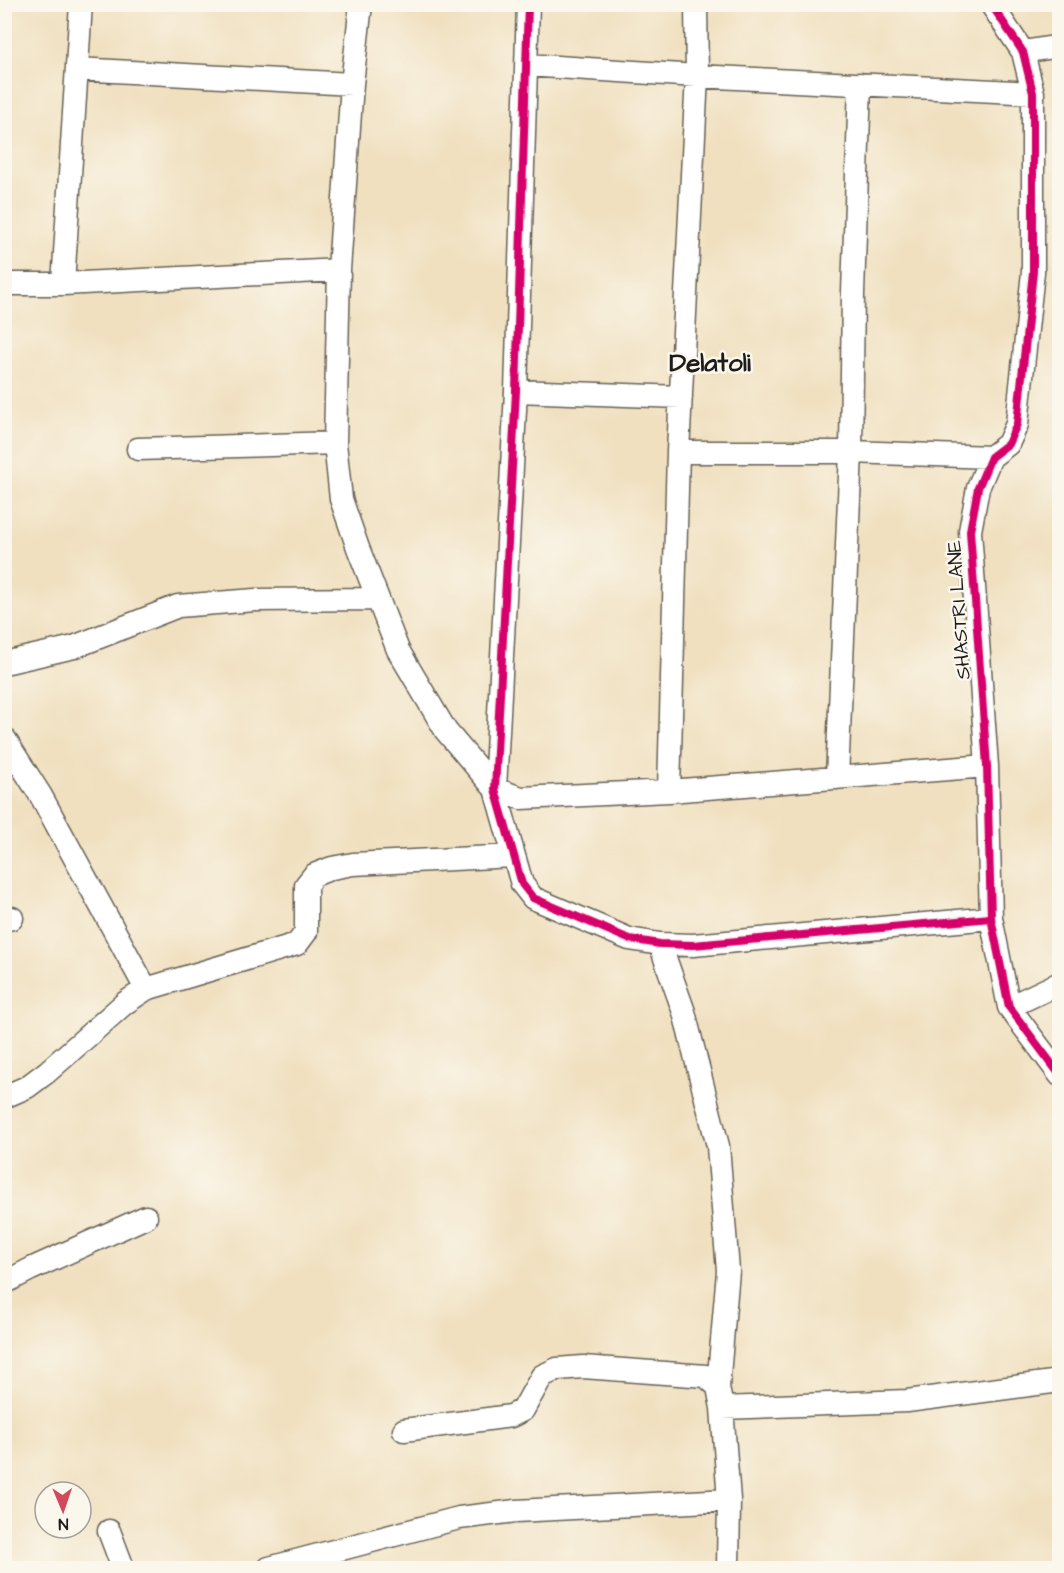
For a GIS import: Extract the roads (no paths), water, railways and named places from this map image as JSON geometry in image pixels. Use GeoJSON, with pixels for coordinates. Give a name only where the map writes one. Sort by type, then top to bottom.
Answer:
{"type":"FeatureCollection","features":[{"type":"Feature","properties":{"kind":"street"},"geometry":{"type":"LineString","coordinates":[[63,284],[81,4]]}},
{"type":"Feature","properties":{"kind":"street"},"geometry":{"type":"LineString","coordinates":[[361,4],[352,84],[339,270],[335,443],[341,499],[398,650],[446,731],[495,789],[521,798],[669,791],[987,766]]}},
{"type":"Feature","properties":{"kind":"street"},"geometry":{"type":"LineString","coordinates":[[528,4],[516,391],[495,789],[522,884],[532,898],[629,939],[660,944],[693,945],[991,918]]}},
{"type":"Feature","properties":{"kind":"street"},"geometry":{"type":"LineString","coordinates":[[669,791],[678,452],[697,76],[696,4]]}},
{"type":"Feature","properties":{"kind":"street","name":"SHASTRI LANE"},"geometry":{"type":"LineString","coordinates":[[991,4],[1023,52],[1033,93],[1033,272],[1017,424],[1008,444],[991,457],[978,488],[970,531],[987,766],[991,918],[1009,1007],[1059,1075]]}},
{"type":"Feature","properties":{"kind":"street"},"geometry":{"type":"LineString","coordinates":[[1023,52],[1059,46]]}},
{"type":"Feature","properties":{"kind":"street"},"geometry":{"type":"LineString","coordinates":[[526,65],[1033,93]]}},
{"type":"Feature","properties":{"kind":"street"},"geometry":{"type":"LineString","coordinates":[[76,69],[352,84]]}},
{"type":"Feature","properties":{"kind":"street"},"geometry":{"type":"LineString","coordinates":[[837,778],[851,452],[853,293],[860,84]]}},
{"type":"Feature","properties":{"kind":"street"},"geometry":{"type":"LineString","coordinates":[[4,284],[63,284],[339,270]]}},
{"type":"Feature","properties":{"kind":"street"},"geometry":{"type":"LineString","coordinates":[[516,391],[681,397]]}},
{"type":"Feature","properties":{"kind":"street"},"geometry":{"type":"LineString","coordinates":[[138,450],[335,443]]}},
{"type":"Feature","properties":{"kind":"street"},"geometry":{"type":"LineString","coordinates":[[678,452],[851,452],[991,457]]}},
{"type":"Feature","properties":{"kind":"street"},"geometry":{"type":"LineString","coordinates":[[4,663],[74,647],[178,606],[255,600],[377,599]]}},
{"type":"Feature","properties":{"kind":"street"},"geometry":{"type":"LineString","coordinates":[[4,738],[41,796],[146,989]]}},
{"type":"Feature","properties":{"kind":"street"},"geometry":{"type":"LineString","coordinates":[[4,1097],[27,1087],[47,1072],[125,1003],[146,989],[297,944],[306,932],[306,885],[314,875],[332,868],[353,864],[514,856]]}},
{"type":"Feature","properties":{"kind":"street"},"geometry":{"type":"LineString","coordinates":[[660,944],[684,1012],[718,1146],[728,1271],[720,1397],[729,1500],[728,1569]]}},
{"type":"Feature","properties":{"kind":"street"},"geometry":{"type":"LineString","coordinates":[[1009,1007],[1059,983]]}},
{"type":"Feature","properties":{"kind":"street"},"geometry":{"type":"LineString","coordinates":[[4,1283],[146,1217]]}},
{"type":"Feature","properties":{"kind":"street"},"geometry":{"type":"LineString","coordinates":[[405,1430],[511,1416],[524,1410],[542,1376],[557,1369],[583,1367],[706,1376],[720,1397]]}},
{"type":"Feature","properties":{"kind":"street"},"geometry":{"type":"LineString","coordinates":[[720,1397],[907,1401],[1059,1381]]}},
{"type":"Feature","properties":{"kind":"street"},"geometry":{"type":"LineString","coordinates":[[269,1569],[459,1518],[516,1511],[729,1500]]}},
{"type":"Feature","properties":{"kind":"street"},"geometry":{"type":"LineString","coordinates":[[109,1532],[123,1569]]}},
{"type":"Feature","properties":{"kind":"district","name":"Delatoli"},"geometry":{"type":"Point","coordinates":[710,363]}}]}
